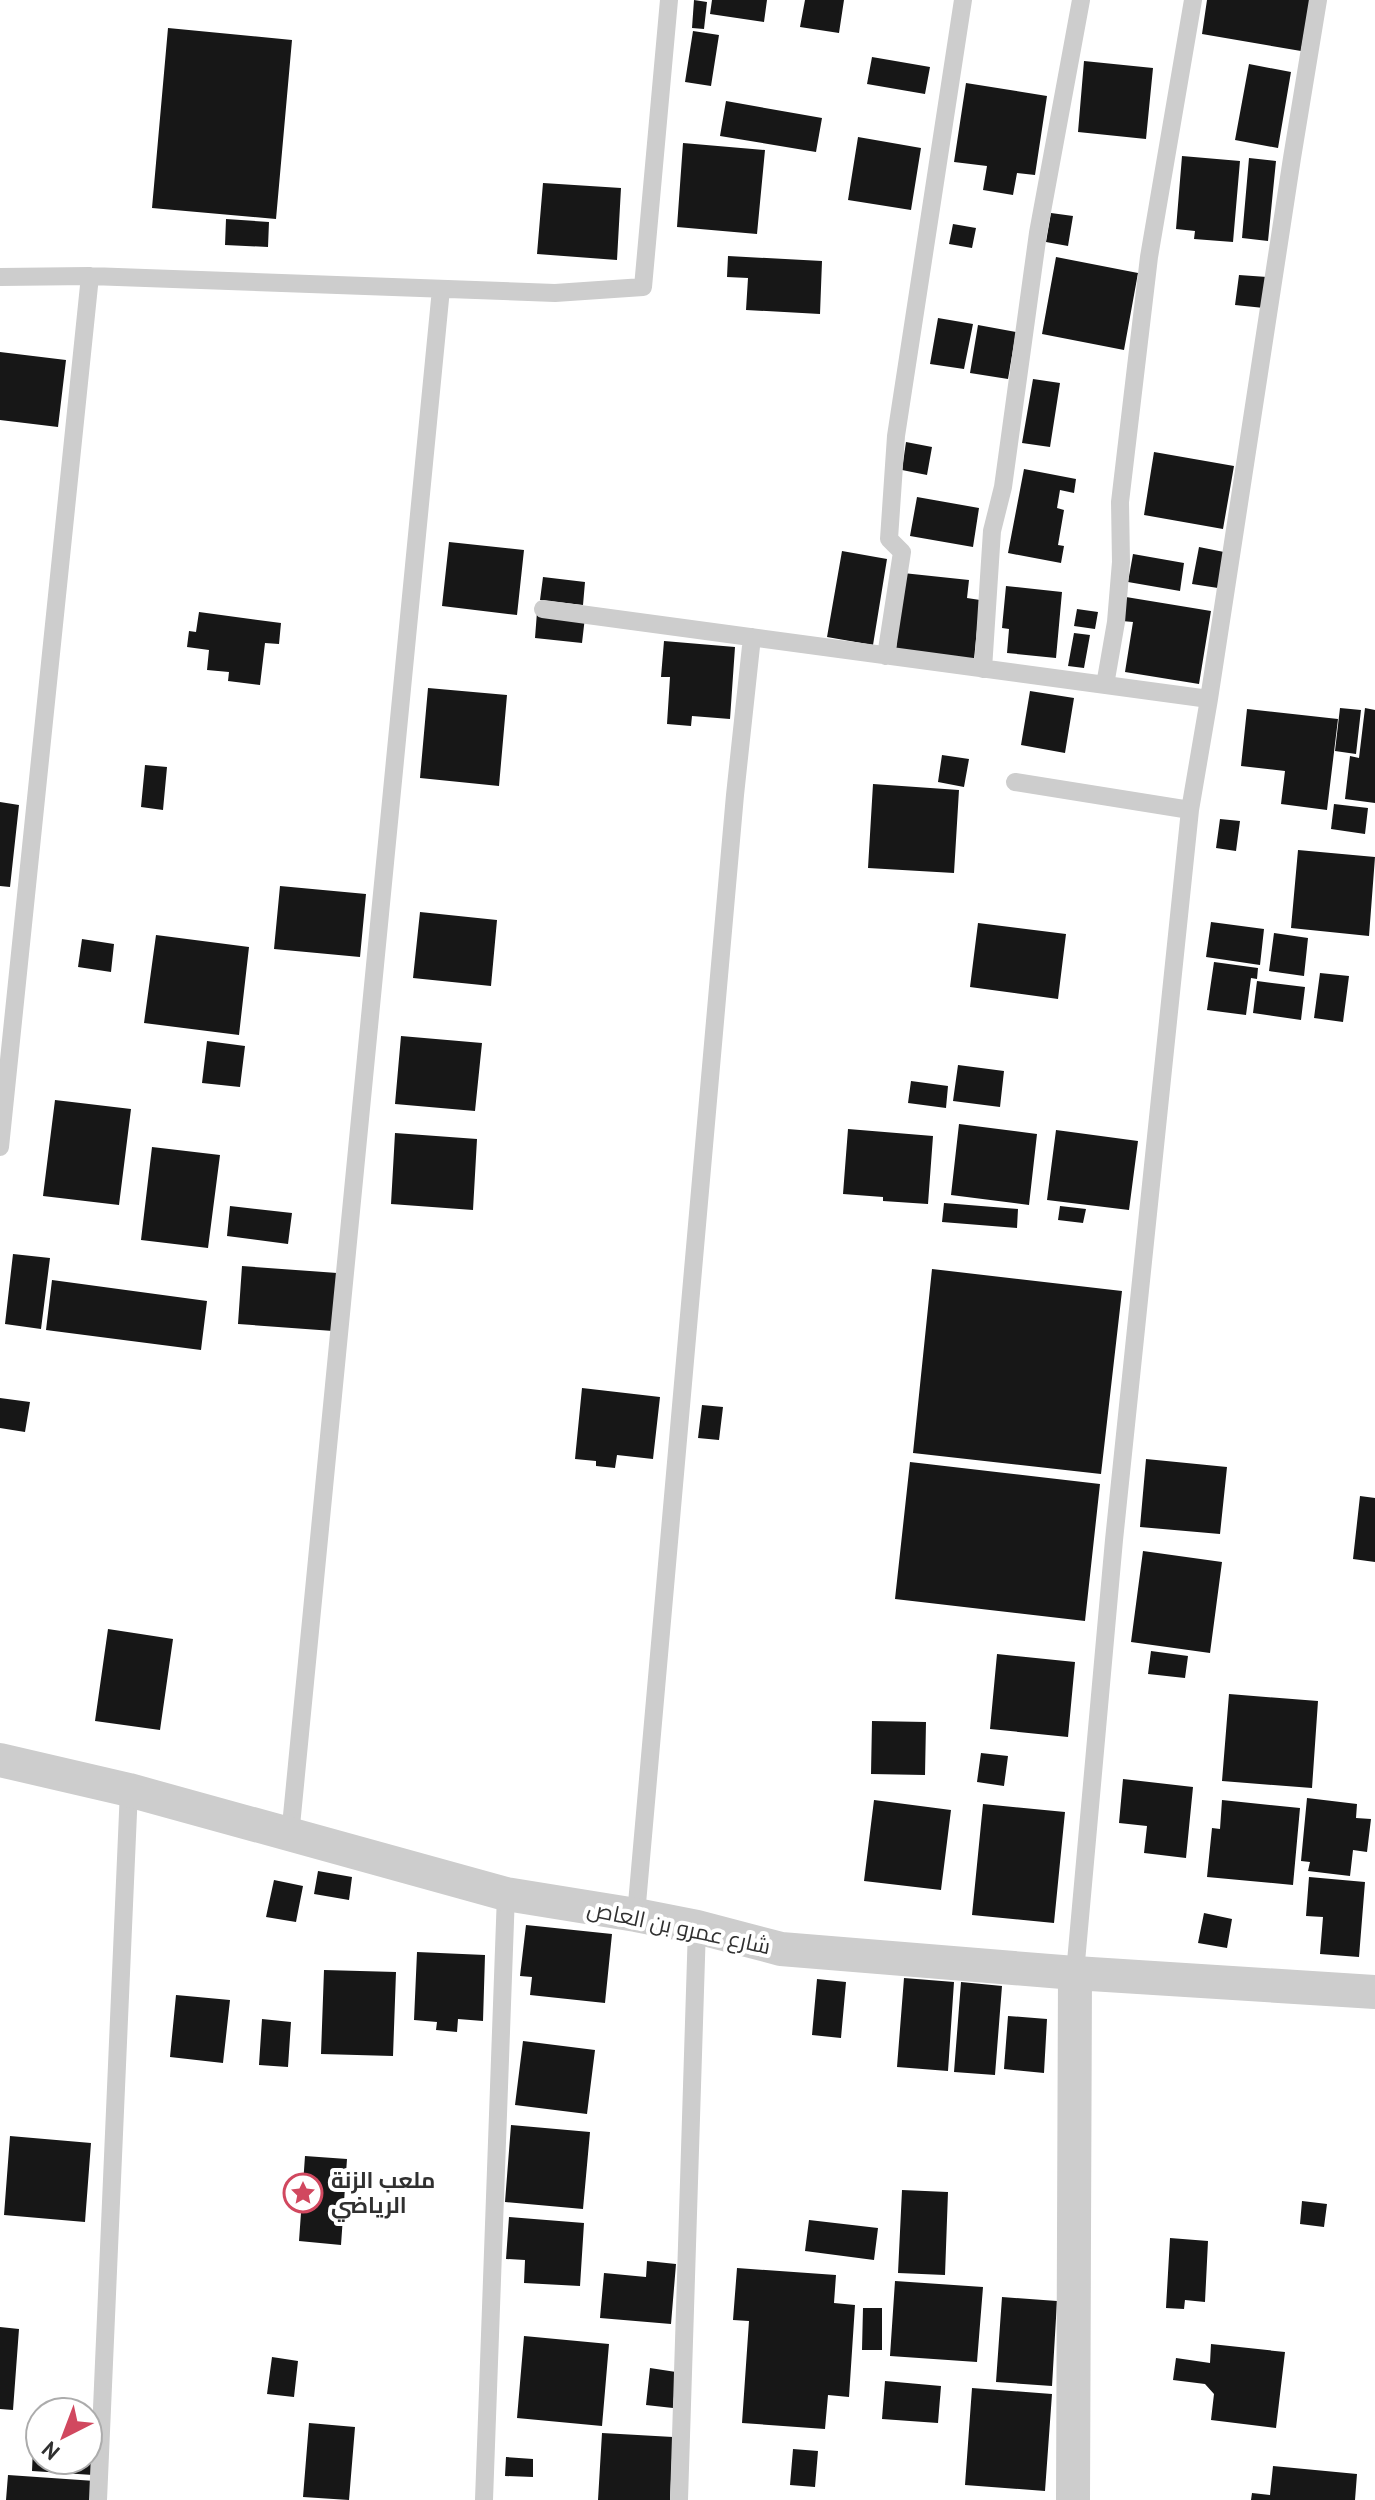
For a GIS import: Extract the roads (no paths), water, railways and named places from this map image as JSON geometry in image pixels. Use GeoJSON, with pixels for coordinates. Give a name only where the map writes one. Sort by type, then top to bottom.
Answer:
{"type":"FeatureCollection","features":[{"type":"Feature","properties":{"kind":"street","name":"شارع عمرو بن العاص"},"geometry":{"type":"LineString","coordinates":[[0,1760],[129,1790],[506,1894],[697,1927],[781,1949],[1075,1973],[1375,1992]]}},
{"type":"Feature","properties":{"kind":"street"},"geometry":{"type":"LineString","coordinates":[[1073,2500],[1075,1973]]}},
{"type":"Feature","properties":{"kind":"lane"},"geometry":{"type":"LineString","coordinates":[[0,277],[90,276],[555,293],[643,287],[669,0]]}},
{"type":"Feature","properties":{"kind":"lane"},"geometry":{"type":"LineString","coordinates":[[886,656],[902,552],[889,539],[896,436],[963,0]]}},
{"type":"Feature","properties":{"kind":"lane"},"geometry":{"type":"LineString","coordinates":[[983,669],[992,531],[1003,487],[1038,233],[1081,0]]}},
{"type":"Feature","properties":{"kind":"lane"},"geometry":{"type":"LineString","coordinates":[[1105,685],[1116,622],[1121,562],[1120,502],[1149,257],[1193,0]]}},
{"type":"Feature","properties":{"kind":"lane"},"geometry":{"type":"LineString","coordinates":[[1075,1973],[1114,1540],[1190,810],[1318,0]]}},
{"type":"Feature","properties":{"kind":"lane"},"geometry":{"type":"LineString","coordinates":[[0,1147],[90,276]]}},
{"type":"Feature","properties":{"kind":"lane"},"geometry":{"type":"LineString","coordinates":[[290,1836],[441,289]]}},
{"type":"Feature","properties":{"kind":"lane"},"geometry":{"type":"LineString","coordinates":[[543,609],[1209,699]]}},
{"type":"Feature","properties":{"kind":"lane"},"geometry":{"type":"LineString","coordinates":[[636,1915],[735,795],[752,637]]}},
{"type":"Feature","properties":{"kind":"lane"},"geometry":{"type":"LineString","coordinates":[[1015,782],[1190,810]]}},
{"type":"Feature","properties":{"kind":"lane"},"geometry":{"type":"LineString","coordinates":[[98,2500],[129,1790]]}},
{"type":"Feature","properties":{"kind":"lane"},"geometry":{"type":"LineString","coordinates":[[484,2500],[506,1894]]}},
{"type":"Feature","properties":{"kind":"lane"},"geometry":{"type":"LineString","coordinates":[[679,2500],[697,1927]]}},
{"type":"Feature","properties":{"kind":"place","name":"ملعب الزنة الرياضي"},"geometry":{"type":"Point","coordinates":[303,2193]}}]}
